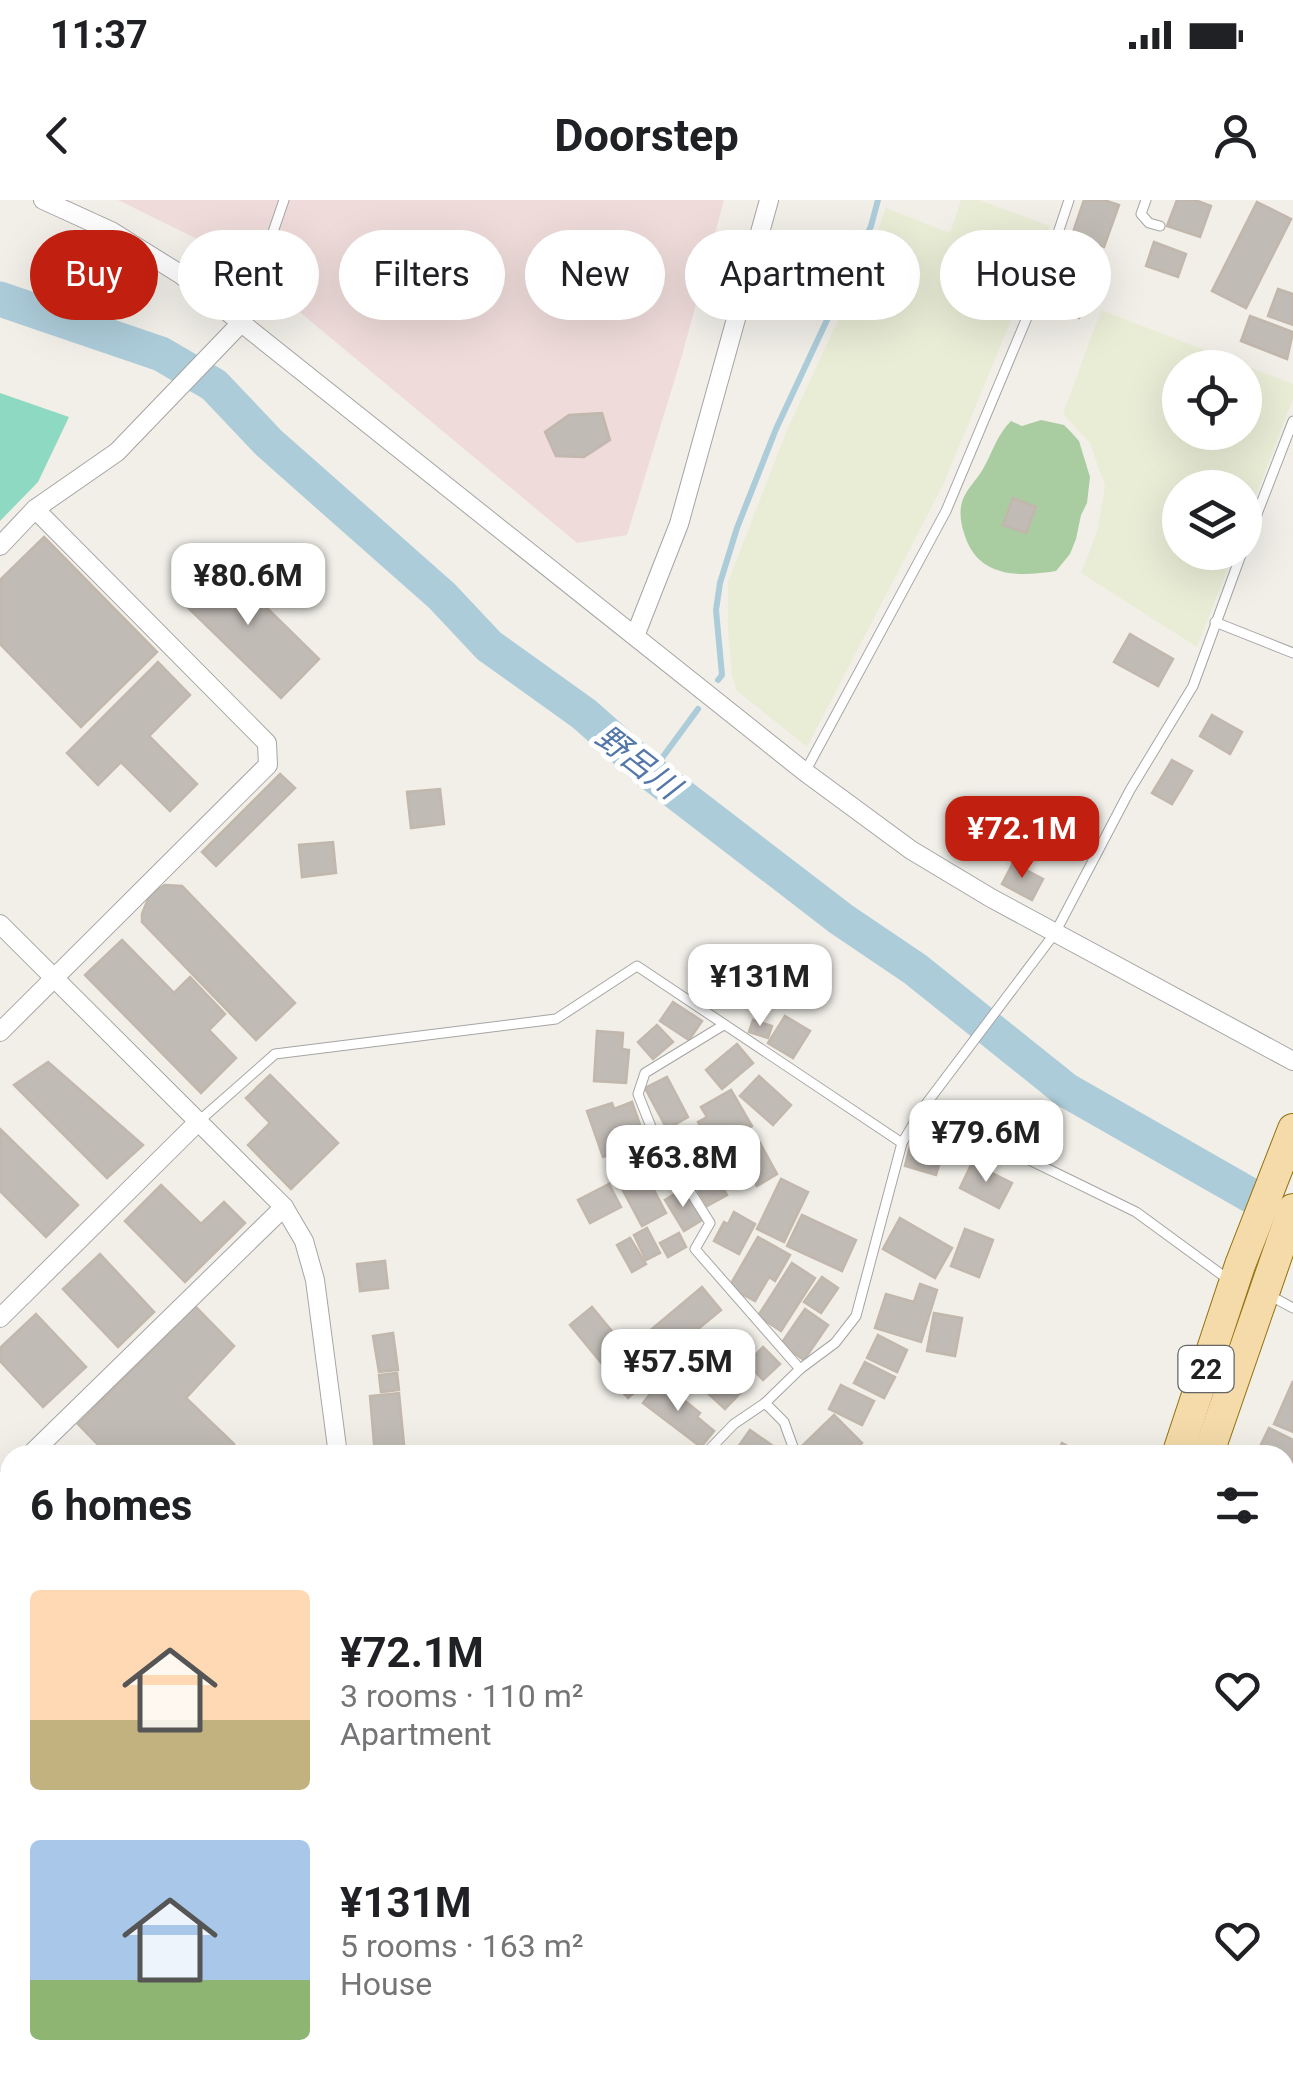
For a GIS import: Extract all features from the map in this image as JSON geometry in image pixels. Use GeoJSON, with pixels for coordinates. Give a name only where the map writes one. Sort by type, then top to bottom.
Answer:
{"type":"FeatureCollection","features":[{"type":"Feature","properties":{"kind":"main road","name":"22"},"geometry":{"type":"LineString","coordinates":[[1210,1445],[1289,1138]]}},
{"type":"Feature","properties":{"kind":"main road","name":"22"},"geometry":{"type":"LineString","coordinates":[[1182,1445],[1251,1279],[1293,1208]]}},
{"type":"Feature","properties":{"kind":"street"},"geometry":{"type":"LineString","coordinates":[[43,200],[125,240],[180,274],[805,772],[911,850],[1056,934],[1293,1060]]}},
{"type":"Feature","properties":{"kind":"street"},"geometry":{"type":"LineString","coordinates":[[635,636],[679,524],[769,200]]}},
{"type":"Feature","properties":{"kind":"street"},"geometry":{"type":"LineString","coordinates":[[0,546],[35,510],[117,452],[242,322]]}},
{"type":"Feature","properties":{"kind":"street"},"geometry":{"type":"LineString","coordinates":[[0,1032],[268,765],[267,743],[35,510]]}},
{"type":"Feature","properties":{"kind":"street"},"geometry":{"type":"LineString","coordinates":[[0,924],[284,1207],[304,1241],[315,1280],[337,1445]]}},
{"type":"Feature","properties":{"kind":"street"},"geometry":{"type":"LineString","coordinates":[[0,1318],[198,1121]]}},
{"type":"Feature","properties":{"kind":"street"},"geometry":{"type":"LineString","coordinates":[[40,1445],[284,1207]]}},
{"type":"Feature","properties":{"kind":"lane"},"geometry":{"type":"LineString","coordinates":[[242,322],[284,200]]}},
{"type":"Feature","properties":{"kind":"lane"},"geometry":{"type":"LineString","coordinates":[[805,772],[946,511],[1042,284],[1070,200]]}},
{"type":"Feature","properties":{"kind":"lane"},"geometry":{"type":"LineString","coordinates":[[1146,200],[1140,214],[1149,223],[1160,226]]}},
{"type":"Feature","properties":{"kind":"lane"},"geometry":{"type":"LineString","coordinates":[[1262,502],[1293,421]]}},
{"type":"Feature","properties":{"kind":"lane"},"geometry":{"type":"LineString","coordinates":[[714,1445],[835,1343],[856,1316],[902,1143],[923,1108],[1056,934],[1130,790],[1193,686],[1235,570]]}},
{"type":"Feature","properties":{"kind":"lane"},"geometry":{"type":"LineString","coordinates":[[1215,622],[1293,653]]}},
{"type":"Feature","properties":{"kind":"lane"},"geometry":{"type":"LineString","coordinates":[[198,1121],[275,1054],[556,1019],[638,966],[722,1026],[902,1143]]}},
{"type":"Feature","properties":{"kind":"lane"},"geometry":{"type":"LineString","coordinates":[[722,1026],[645,1073],[638,1094],[653,1132],[710,1223],[695,1250],[800,1369]]}},
{"type":"Feature","properties":{"kind":"lane"},"geometry":{"type":"LineString","coordinates":[[923,1108],[1136,1212],[1293,1308]]}},
{"type":"Feature","properties":{"kind":"lane"},"geometry":{"type":"LineString","coordinates":[[765,1402],[784,1422],[792,1445]]}},
{"type":"Feature","properties":{"kind":"shaded area"},"geometry":{"type":"Polygon","coordinates":[[[118,200],[724,200],[716,230],[685,230],[685,320],[692,320],[627,535],[577,543],[309,320],[319,320],[319,230],[179,230],[118,200]]]}},
{"type":"Feature","properties":{"kind":"green space"},"geometry":{"type":"Polygon","coordinates":[[[961,200],[979,200],[1050,226],[1048,230],[951,230],[961,200]]]}},
{"type":"Feature","properties":{"kind":"green space"},"geometry":{"type":"Polygon","coordinates":[[[886,208],[942,230],[940,320],[1011,320],[943,485],[807,747],[737,691],[728,630],[728,582],[787,430],[838,320],[920,320],[920,230],[878,230],[886,208]]]}},
{"type":"Feature","properties":{"kind":"green space"},"geometry":{"type":"Polygon","coordinates":[[[1111,314],[1205,350],[1162,350],[1162,450],[1262,450],[1262,372],[1293,384],[1293,399],[1262,479],[1262,470],[1162,470],[1162,570],[1227,570],[1197,647],[1081,573],[1097,532],[1105,486],[1090,443],[1063,414],[1097,320],[1111,320],[1111,314]]]}},
{"type":"Feature","properties":{"kind":"green space"},"geometry":{"type":"Polygon","coordinates":[[[0,393],[69,417],[38,482],[0,521],[0,393]]]}},
{"type":"Feature","properties":{"kind":"green space"},"geometry":{"type":"Polygon","coordinates":[[[1041,420],[1064,425],[1079,441],[1090,477],[1087,503],[1070,554],[1056,571],[1001,571],[979,559],[970,548],[961,522],[962,502],[1011,421],[1022,426],[1041,420]]]}},
{"type":"Feature","properties":{"kind":"building"},"geometry":{"type":"Polygon","coordinates":[[[1084,200],[1119,205],[1110,230],[1074,230],[1084,200]]]}},
{"type":"Feature","properties":{"kind":"building"},"geometry":{"type":"Polygon","coordinates":[[[1177,200],[1195,200],[1211,206],[1200,237],[1167,226],[1177,200]]]}},
{"type":"Feature","properties":{"kind":"building"},"geometry":{"type":"Polygon","coordinates":[[[1257,202],[1291,219],[1246,308],[1212,291],[1257,202]]]}},
{"type":"Feature","properties":{"kind":"building"},"geometry":{"type":"Polygon","coordinates":[[[1154,242],[1186,254],[1178,277],[1146,266],[1154,242]]]}},
{"type":"Feature","properties":{"kind":"building"},"geometry":{"type":"Polygon","coordinates":[[[1278,289],[1293,294],[1293,325],[1268,316],[1278,289]]]}},
{"type":"Feature","properties":{"kind":"building"},"geometry":{"type":"Polygon","coordinates":[[[1250,316],[1293,332],[1287,359],[1241,341],[1250,316]]]}},
{"type":"Feature","properties":{"kind":"building"},"geometry":{"type":"Polygon","coordinates":[[[602,413],[610,440],[584,457],[556,456],[545,432],[569,415],[602,413]]]}},
{"type":"Feature","properties":{"kind":"building"},"geometry":{"type":"Polygon","coordinates":[[[1013,498],[1036,507],[1026,533],[1003,525],[1013,498]]]}},
{"type":"Feature","properties":{"kind":"building"},"geometry":{"type":"Polygon","coordinates":[[[44,537],[157,652],[81,727],[0,644],[0,580],[44,537]]]}},
{"type":"Feature","properties":{"kind":"building"},"geometry":{"type":"Polygon","coordinates":[[[216,558],[319,659],[281,698],[177,597],[216,558]]]}},
{"type":"Feature","properties":{"kind":"building"},"geometry":{"type":"Polygon","coordinates":[[[1130,634],[1173,659],[1158,686],[1114,662],[1130,634]]]}},
{"type":"Feature","properties":{"kind":"building"},"geometry":{"type":"Polygon","coordinates":[[[158,662],[190,695],[149,736],[197,784],[170,811],[121,762],[98,785],[67,753],[158,662]]]}},
{"type":"Feature","properties":{"kind":"building"},"geometry":{"type":"Polygon","coordinates":[[[1212,715],[1242,732],[1230,754],[1200,736],[1212,715]]]}},
{"type":"Feature","properties":{"kind":"building"},"geometry":{"type":"Polygon","coordinates":[[[1172,760],[1192,771],[1172,804],[1152,793],[1172,760]]]}},
{"type":"Feature","properties":{"kind":"building"},"geometry":{"type":"Polygon","coordinates":[[[280,774],[295,788],[216,866],[202,852],[280,774]]]}},
{"type":"Feature","properties":{"kind":"building"},"geometry":{"type":"Polygon","coordinates":[[[440,789],[444,824],[411,828],[407,792],[440,789]]]}},
{"type":"Feature","properties":{"kind":"building"},"geometry":{"type":"Polygon","coordinates":[[[333,842],[336,873],[302,877],[299,845],[333,842]]]}},
{"type":"Feature","properties":{"kind":"building"},"geometry":{"type":"Polygon","coordinates":[[[1013,863],[1043,879],[1032,900],[1002,884],[1013,863]]]}},
{"type":"Feature","properties":{"kind":"building"},"geometry":{"type":"Polygon","coordinates":[[[165,885],[182,886],[295,1003],[256,1040],[142,922],[150,894],[165,885]]]}},
{"type":"Feature","properties":{"kind":"building"},"geometry":{"type":"Polygon","coordinates":[[[122,940],[174,993],[190,977],[225,1014],[209,1030],[236,1058],[201,1093],[85,975],[122,940]]]}},
{"type":"Feature","properties":{"kind":"building"},"geometry":{"type":"Polygon","coordinates":[[[673,1002],[702,1021],[689,1040],[660,1021],[673,1002]]]}},
{"type":"Feature","properties":{"kind":"building"},"geometry":{"type":"Polygon","coordinates":[[[785,1016],[810,1031],[793,1058],[768,1043],[785,1016]]]}},
{"type":"Feature","properties":{"kind":"building"},"geometry":{"type":"Polygon","coordinates":[[[753,1020],[772,1026],[768,1038],[749,1032],[753,1020]]]}},
{"type":"Feature","properties":{"kind":"building"},"geometry":{"type":"Polygon","coordinates":[[[657,1025],[673,1042],[653,1059],[638,1042],[657,1025]]]}},
{"type":"Feature","properties":{"kind":"building"},"geometry":{"type":"Polygon","coordinates":[[[597,1031],[623,1033],[622,1049],[629,1050],[626,1083],[594,1081],[597,1031]]]}},
{"type":"Feature","properties":{"kind":"building"},"geometry":{"type":"Polygon","coordinates":[[[737,1044],[753,1063],[722,1089],[706,1070],[737,1044]]]}},
{"type":"Feature","properties":{"kind":"building"},"geometry":{"type":"Polygon","coordinates":[[[48,1062],[143,1145],[107,1178],[14,1085],[48,1062]]]}},
{"type":"Feature","properties":{"kind":"building"},"geometry":{"type":"Polygon","coordinates":[[[270,1075],[338,1143],[291,1189],[248,1145],[270,1123],[246,1098],[270,1075]]]}},
{"type":"Feature","properties":{"kind":"building"},"geometry":{"type":"Polygon","coordinates":[[[759,1076],[791,1105],[773,1125],[740,1096],[759,1076]]]}},
{"type":"Feature","properties":{"kind":"building"},"geometry":{"type":"Polygon","coordinates":[[[667,1077],[688,1117],[667,1129],[645,1088],[667,1077]]]}},
{"type":"Feature","properties":{"kind":"building"},"geometry":{"type":"Polygon","coordinates":[[[731,1090],[752,1126],[732,1138],[739,1148],[730,1156],[687,1181],[665,1142],[685,1130],[691,1140],[704,1132],[698,1122],[707,1117],[701,1107],[731,1090]]]}},
{"type":"Feature","properties":{"kind":"building"},"geometry":{"type":"Polygon","coordinates":[[[632,1102],[646,1142],[603,1157],[587,1111],[612,1103],[614,1109],[632,1102]]]}},
{"type":"Feature","properties":{"kind":"building"},"geometry":{"type":"Polygon","coordinates":[[[0,1129],[78,1205],[46,1237],[0,1191],[0,1129]]]}},
{"type":"Feature","properties":{"kind":"building"},"geometry":{"type":"Polygon","coordinates":[[[760,1143],[777,1174],[757,1186],[739,1154],[760,1143]]]}},
{"type":"Feature","properties":{"kind":"building"},"geometry":{"type":"Polygon","coordinates":[[[910,1146],[942,1155],[936,1175],[905,1166],[910,1146]]]}},
{"type":"Feature","properties":{"kind":"building"},"geometry":{"type":"Polygon","coordinates":[[[636,1156],[666,1213],[642,1226],[611,1168],[636,1156]]]}},
{"type":"Feature","properties":{"kind":"building"},"geometry":{"type":"Polygon","coordinates":[[[972,1163],[1012,1183],[999,1208],[960,1188],[972,1163]]]}},
{"type":"Feature","properties":{"kind":"building"},"geometry":{"type":"Polygon","coordinates":[[[712,1170],[727,1195],[707,1206],[693,1181],[712,1170]]]}},
{"type":"Feature","properties":{"kind":"building"},"geometry":{"type":"Polygon","coordinates":[[[781,1179],[808,1192],[784,1242],[757,1229],[781,1179]]]}},
{"type":"Feature","properties":{"kind":"building"},"geometry":{"type":"Polygon","coordinates":[[[609,1184],[621,1207],[590,1223],[578,1200],[609,1184]]]}},
{"type":"Feature","properties":{"kind":"building"},"geometry":{"type":"Polygon","coordinates":[[[161,1185],[201,1224],[224,1202],[245,1223],[185,1282],[125,1221],[161,1185]]]}},
{"type":"Feature","properties":{"kind":"building"},"geometry":{"type":"Polygon","coordinates":[[[683,1189],[702,1220],[684,1231],[665,1200],[683,1189]]]}},
{"type":"Feature","properties":{"kind":"building"},"geometry":{"type":"Polygon","coordinates":[[[734,1212],[755,1224],[739,1254],[714,1241],[734,1212]]]}},
{"type":"Feature","properties":{"kind":"building"},"geometry":{"type":"Polygon","coordinates":[[[802,1215],[856,1240],[842,1271],[787,1246],[802,1215]]]}},
{"type":"Feature","properties":{"kind":"building"},"geometry":{"type":"Polygon","coordinates":[[[900,1218],[952,1248],[935,1278],[883,1249],[900,1218]]]}},
{"type":"Feature","properties":{"kind":"building"},"geometry":{"type":"Polygon","coordinates":[[[647,1228],[660,1253],[646,1260],[634,1235],[647,1228]]]}},
{"type":"Feature","properties":{"kind":"building"},"geometry":{"type":"Polygon","coordinates":[[[965,1229],[993,1240],[979,1277],[951,1266],[965,1229]]]}},
{"type":"Feature","properties":{"kind":"building"},"geometry":{"type":"Polygon","coordinates":[[[679,1233],[686,1247],[668,1257],[660,1243],[679,1233]]]}},
{"type":"Feature","properties":{"kind":"building"},"geometry":{"type":"Polygon","coordinates":[[[758,1237],[790,1255],[775,1281],[769,1277],[755,1301],[729,1287],[758,1237]]]}},
{"type":"Feature","properties":{"kind":"building"},"geometry":{"type":"Polygon","coordinates":[[[630,1238],[646,1264],[632,1272],[617,1245],[630,1238]]]}},
{"type":"Feature","properties":{"kind":"building"},"geometry":{"type":"Polygon","coordinates":[[[100,1254],[154,1312],[118,1347],[63,1289],[100,1254]]]}},
{"type":"Feature","properties":{"kind":"building"},"geometry":{"type":"Polygon","coordinates":[[[385,1261],[388,1288],[360,1291],[357,1264],[385,1261]]]}},
{"type":"Feature","properties":{"kind":"building"},"geometry":{"type":"Polygon","coordinates":[[[792,1263],[815,1278],[781,1331],[758,1316],[792,1263]]]}},
{"type":"Feature","properties":{"kind":"building"},"geometry":{"type":"Polygon","coordinates":[[[822,1277],[838,1288],[821,1313],[804,1302],[822,1277]]]}},
{"type":"Feature","properties":{"kind":"building"},"geometry":{"type":"Polygon","coordinates":[[[920,1284],[937,1290],[921,1342],[875,1328],[886,1294],[914,1302],[920,1284]]]}},
{"type":"Feature","properties":{"kind":"building"},"geometry":{"type":"Polygon","coordinates":[[[702,1287],[721,1310],[670,1352],[652,1329],[702,1287]]]}},
{"type":"Feature","properties":{"kind":"building"},"geometry":{"type":"Polygon","coordinates":[[[195,1306],[234,1346],[186,1398],[233,1445],[98,1445],[78,1424],[195,1306]]]}},
{"type":"Feature","properties":{"kind":"building"},"geometry":{"type":"Polygon","coordinates":[[[592,1307],[625,1347],[603,1365],[570,1325],[592,1307]]]}},
{"type":"Feature","properties":{"kind":"building"},"geometry":{"type":"Polygon","coordinates":[[[805,1309],[828,1325],[804,1360],[781,1344],[805,1309]]]}},
{"type":"Feature","properties":{"kind":"building"},"geometry":{"type":"Polygon","coordinates":[[[934,1313],[962,1318],[955,1356],[927,1351],[934,1313]]]}},
{"type":"Feature","properties":{"kind":"building"},"geometry":{"type":"Polygon","coordinates":[[[36,1314],[86,1367],[43,1407],[0,1361],[0,1348],[36,1314]]]}},
{"type":"Feature","properties":{"kind":"building"},"geometry":{"type":"Polygon","coordinates":[[[393,1333],[398,1370],[379,1372],[373,1336],[393,1333]]]}},
{"type":"Feature","properties":{"kind":"building"},"geometry":{"type":"Polygon","coordinates":[[[878,1335],[907,1350],[897,1372],[867,1358],[878,1335]]]}},
{"type":"Feature","properties":{"kind":"building"},"geometry":{"type":"Polygon","coordinates":[[[695,1344],[743,1390],[725,1409],[676,1364],[695,1344]]]}},
{"type":"Feature","properties":{"kind":"building"},"geometry":{"type":"Polygon","coordinates":[[[635,1345],[659,1371],[628,1398],[605,1372],[635,1345]]]}},
{"type":"Feature","properties":{"kind":"building"},"geometry":{"type":"Polygon","coordinates":[[[763,1347],[780,1364],[763,1380],[747,1363],[763,1347]]]}},
{"type":"Feature","properties":{"kind":"building"},"geometry":{"type":"Polygon","coordinates":[[[865,1362],[895,1377],[884,1398],[854,1383],[865,1362]]]}},
{"type":"Feature","properties":{"kind":"building"},"geometry":{"type":"Polygon","coordinates":[[[397,1373],[399,1390],[381,1392],[379,1375],[397,1373]]]}},
{"type":"Feature","properties":{"kind":"building"},"geometry":{"type":"Polygon","coordinates":[[[660,1381],[700,1413],[697,1417],[714,1431],[698,1445],[643,1403],[660,1381]]]}},
{"type":"Feature","properties":{"kind":"building"},"geometry":{"type":"Polygon","coordinates":[[[1293,1381],[1293,1432],[1274,1424],[1293,1381]]]}},
{"type":"Feature","properties":{"kind":"building"},"geometry":{"type":"Polygon","coordinates":[[[841,1385],[874,1401],[862,1425],[829,1409],[841,1385]]]}},
{"type":"Feature","properties":{"kind":"building"},"geometry":{"type":"Polygon","coordinates":[[[399,1393],[404,1445],[374,1445],[370,1396],[399,1393]]]}},
{"type":"Feature","properties":{"kind":"building"},"geometry":{"type":"Polygon","coordinates":[[[834,1415],[862,1443],[860,1445],[803,1445],[834,1415]]]}},
{"type":"Feature","properties":{"kind":"building"},"geometry":{"type":"Polygon","coordinates":[[[1269,1428],[1293,1440],[1293,1445],[1261,1445],[1269,1428]]]}},
{"type":"Feature","properties":{"kind":"building"},"geometry":{"type":"Polygon","coordinates":[[[750,1430],[772,1445],[739,1445],[750,1430]]]}},
{"type":"Feature","properties":{"kind":"waterway"},"geometry":{"type":"LineString","coordinates":[[718,680],[722,675],[716,610],[737,528],[776,429],[871,226],[878,200]]}},
{"type":"Feature","properties":{"kind":"waterway","name":"野呂川"},"geometry":{"type":"LineString","coordinates":[[0,299],[161,354],[214,385],[269,443],[442,596],[489,646],[584,714],[651,773],[841,919],[915,969],[1066,1090],[1292,1219]]}},
{"type":"Feature","properties":{"kind":"waterway"},"geometry":{"type":"LineString","coordinates":[[651,773],[698,709]]}}]}
